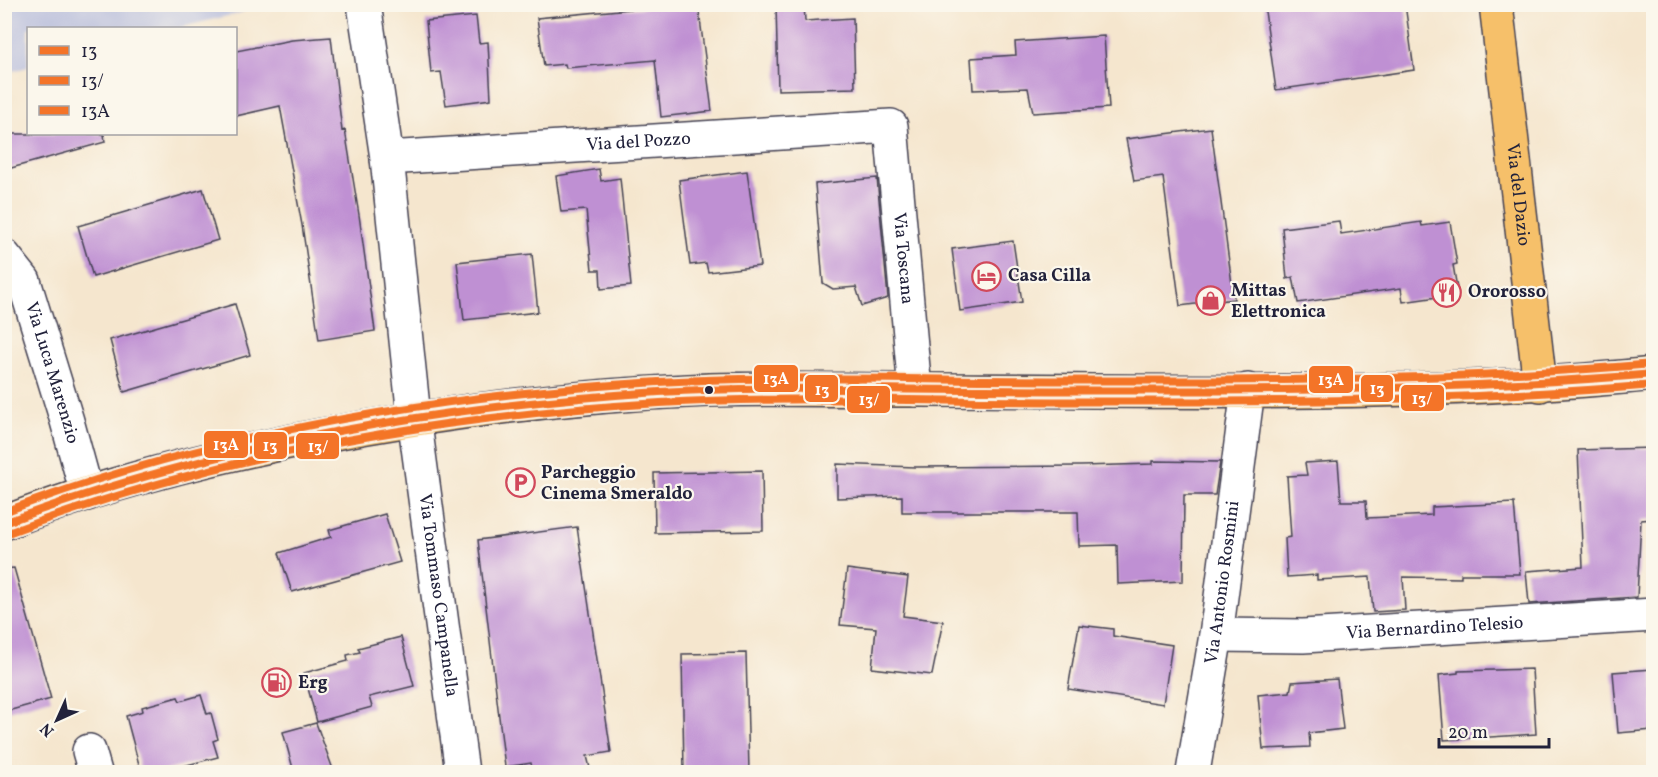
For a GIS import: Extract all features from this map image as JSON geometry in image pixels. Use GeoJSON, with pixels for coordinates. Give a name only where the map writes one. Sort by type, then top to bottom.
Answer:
{"type":"FeatureCollection","features":[{"type":"Feature","properties":{"kind":"main road","name":"Via del Dazio"},"geometry":{"type":"LineString","coordinates":[[1496,4],[1540,385]]}},
{"type":"Feature","properties":{"kind":"main road"},"geometry":{"type":"LineString","coordinates":[[4,523],[87,494],[178,467],[262,447],[414,417],[572,398],[697,391],[1248,390],[1540,385],[1653,374]]}},
{"type":"Feature","properties":{"kind":"street"},"geometry":{"type":"LineString","coordinates":[[364,4],[387,158],[414,417]]}},
{"type":"Feature","properties":{"kind":"street","name":"Via del Pozzo"},"geometry":{"type":"LineString","coordinates":[[387,158],[891,126]]}},
{"type":"Feature","properties":{"kind":"street","name":"Via Toscana"},"geometry":{"type":"LineString","coordinates":[[891,126],[915,390]]}},
{"type":"Feature","properties":{"kind":"street","name":"Via Luca Marenzio"},"geometry":{"type":"LineString","coordinates":[[4,256],[24,281],[68,421],[87,494]]}},
{"type":"Feature","properties":{"kind":"street","name":"Via Antonio Rosmini"},"geometry":{"type":"LineString","coordinates":[[1193,772],[1216,635],[1248,390]]}},
{"type":"Feature","properties":{"kind":"street","name":"Via Tommaso Campanella"},"geometry":{"type":"LineString","coordinates":[[414,417],[462,772]]}},
{"type":"Feature","properties":{"kind":"street","name":"Via Bernardino Telesio"},"geometry":{"type":"LineString","coordinates":[[1216,635],[1303,636],[1653,615]]}},
{"type":"Feature","properties":{"kind":"shaded area"},"geometry":{"type":"Polygon","coordinates":[[[5,4],[259,4],[240,13],[182,27],[27,27],[27,67],[5,73],[5,4]]]}},
{"type":"Feature","properties":{"kind":"building"},"geometry":{"type":"Polygon","coordinates":[[[650,4],[698,4],[712,111],[661,117],[655,60],[566,68],[565,64],[544,66],[537,18],[650,7],[650,4]]]}},
{"type":"Feature","properties":{"kind":"building"},"geometry":{"type":"Polygon","coordinates":[[[776,4],[804,4],[805,21],[853,18],[855,88],[778,90],[776,4]]]}},
{"type":"Feature","properties":{"kind":"building"},"geometry":{"type":"Polygon","coordinates":[[[1264,4],[1405,4],[1414,70],[1276,90],[1264,4]]]}},
{"type":"Feature","properties":{"kind":"building"},"geometry":{"type":"Polygon","coordinates":[[[476,16],[479,43],[488,42],[491,99],[446,105],[441,72],[431,73],[426,21],[476,16]]]}},
{"type":"Feature","properties":{"kind":"building"},"geometry":{"type":"Polygon","coordinates":[[[1104,36],[1109,108],[1033,113],[1028,88],[973,90],[971,58],[1016,55],[1015,42],[1104,36]]]}},
{"type":"Feature","properties":{"kind":"building"},"geometry":{"type":"Polygon","coordinates":[[[331,37],[342,131],[345,130],[375,331],[319,340],[302,225],[280,106],[237,116],[237,51],[292,40],[331,37]]]}},
{"type":"Feature","properties":{"kind":"building"},"geometry":{"type":"Polygon","coordinates":[[[1211,128],[1234,299],[1180,306],[1163,177],[1134,181],[1126,139],[1211,128]]]}},
{"type":"Feature","properties":{"kind":"building"},"geometry":{"type":"Polygon","coordinates":[[[4,134],[104,135],[105,142],[4,170],[4,134]]]}},
{"type":"Feature","properties":{"kind":"building"},"geometry":{"type":"Polygon","coordinates":[[[599,169],[601,181],[620,178],[631,286],[601,289],[600,270],[592,270],[586,210],[561,212],[556,176],[599,169]]]}},
{"type":"Feature","properties":{"kind":"building"},"geometry":{"type":"Polygon","coordinates":[[[747,171],[760,266],[708,272],[706,263],[690,265],[679,180],[747,171]]]}},
{"type":"Feature","properties":{"kind":"building"},"geometry":{"type":"Polygon","coordinates":[[[877,178],[888,298],[862,306],[856,287],[833,289],[823,283],[815,184],[877,178]]]}},
{"type":"Feature","properties":{"kind":"building"},"geometry":{"type":"Polygon","coordinates":[[[203,189],[218,240],[93,277],[78,226],[203,189]]]}},
{"type":"Feature","properties":{"kind":"building"},"geometry":{"type":"Polygon","coordinates":[[[1339,221],[1341,234],[1421,222],[1422,226],[1450,222],[1457,264],[1453,265],[1458,294],[1403,302],[1401,288],[1298,303],[1293,277],[1287,279],[1282,228],[1339,221]]]}},
{"type":"Feature","properties":{"kind":"building","name":"Casa Cilla"},"geometry":{"type":"Polygon","coordinates":[[[1013,241],[1022,302],[960,311],[952,249],[1013,241]]]}},
{"type":"Feature","properties":{"kind":"building"},"geometry":{"type":"Polygon","coordinates":[[[532,254],[538,312],[464,320],[457,262],[532,254]]]}},
{"type":"Feature","properties":{"kind":"building"},"geometry":{"type":"Polygon","coordinates":[[[235,304],[250,355],[124,392],[110,340],[235,304]]]}},
{"type":"Feature","properties":{"kind":"building"},"geometry":{"type":"Polygon","coordinates":[[[1653,448],[1653,519],[1641,520],[1637,597],[1529,604],[1526,571],[1583,567],[1578,450],[1653,448]]]}},
{"type":"Feature","properties":{"kind":"building"},"geometry":{"type":"Polygon","coordinates":[[[1153,461],[1220,462],[1215,495],[1184,495],[1183,581],[1118,584],[1117,545],[1079,546],[1078,512],[902,512],[902,496],[837,498],[837,464],[915,467],[1081,466],[1153,464],[1153,461]]]}},
{"type":"Feature","properties":{"kind":"building"},"geometry":{"type":"Polygon","coordinates":[[[1338,461],[1341,501],[1366,501],[1367,518],[1432,515],[1432,507],[1514,503],[1520,574],[1461,574],[1461,578],[1403,577],[1405,610],[1373,612],[1370,577],[1317,580],[1317,575],[1287,577],[1285,538],[1291,537],[1287,476],[1307,475],[1305,463],[1338,461]]]}},
{"type":"Feature","properties":{"kind":"building"},"geometry":{"type":"Polygon","coordinates":[[[762,471],[763,531],[655,533],[654,473],[762,471]]]}},
{"type":"Feature","properties":{"kind":"building"},"geometry":{"type":"Polygon","coordinates":[[[385,514],[400,562],[292,592],[279,553],[331,537],[329,530],[385,514]]]}},
{"type":"Feature","properties":{"kind":"building"},"geometry":{"type":"Polygon","coordinates":[[[577,527],[611,752],[587,756],[591,772],[533,772],[531,763],[505,767],[478,540],[577,527]]]}},
{"type":"Feature","properties":{"kind":"building"},"geometry":{"type":"Polygon","coordinates":[[[14,568],[51,699],[4,712],[4,569],[14,568]]]}},
{"type":"Feature","properties":{"kind":"building"},"geometry":{"type":"Polygon","coordinates":[[[847,569],[908,577],[903,616],[943,621],[932,675],[872,668],[876,628],[840,625],[847,569]]]}},
{"type":"Feature","properties":{"kind":"building"},"geometry":{"type":"Polygon","coordinates":[[[1079,625],[1113,629],[1113,636],[1172,645],[1163,704],[1068,689],[1079,625]]]}},
{"type":"Feature","properties":{"kind":"building"},"geometry":{"type":"Polygon","coordinates":[[[401,637],[414,686],[369,697],[372,707],[317,722],[304,673],[348,661],[347,655],[360,652],[358,648],[401,637]]]}},
{"type":"Feature","properties":{"kind":"building"},"geometry":{"type":"Polygon","coordinates":[[[746,653],[749,772],[684,772],[682,654],[746,653]]]}},
{"type":"Feature","properties":{"kind":"building"},"geometry":{"type":"Polygon","coordinates":[[[1532,669],[1536,734],[1444,740],[1439,675],[1458,673],[1458,671],[1532,669]]]}},
{"type":"Feature","properties":{"kind":"building"},"geometry":{"type":"Polygon","coordinates":[[[1653,669],[1653,730],[1618,733],[1613,672],[1653,669]]]}},
{"type":"Feature","properties":{"kind":"building"},"geometry":{"type":"Polygon","coordinates":[[[1337,679],[1343,729],[1309,733],[1310,747],[1263,749],[1258,695],[1290,692],[1292,682],[1337,679]]]}},
{"type":"Feature","properties":{"kind":"building"},"geometry":{"type":"Polygon","coordinates":[[[201,695],[207,714],[211,713],[218,739],[213,741],[218,757],[160,772],[141,772],[126,716],[143,711],[142,707],[178,697],[180,701],[201,695]]]}},
{"type":"Feature","properties":{"kind":"building"},"geometry":{"type":"Polygon","coordinates":[[[316,723],[334,772],[294,772],[283,732],[316,723]]]}},
{"type":"Feature","properties":{"kind":"transit line","name":"13A"},"geometry":{"type":"LineString","coordinates":[[4,512],[83,484],[163,460],[326,422],[409,408],[575,388],[699,380],[781,378],[1319,380],[1486,375],[1653,364]]}},
{"type":"Feature","properties":{"kind":"transit line","name":"13"},"geometry":{"type":"LineString","coordinates":[[4,523],[83,496],[244,451],[409,419],[576,398],[740,389],[1320,390],[1487,385],[1654,374]]}},
{"type":"Feature","properties":{"kind":"transit line","name":"13/"},"geometry":{"type":"LineString","coordinates":[[8,533],[86,506],[247,461],[412,429],[577,409],[701,401],[783,399],[1153,402],[1403,399],[1654,385]]}},
{"type":"Feature","properties":{"kind":"place","name":"Casa Cilla"},"geometry":{"type":"Point","coordinates":[987,276]}},
{"type":"Feature","properties":{"kind":"place","name":"Ororosso"},"geometry":{"type":"Point","coordinates":[1447,292]}},
{"type":"Feature","properties":{"kind":"place","name":"Mittas Elettronica"},"geometry":{"type":"Point","coordinates":[1210,301]}},
{"type":"Feature","properties":{"kind":"place","name":"Parcheggio Cinema Smeraldo"},"geometry":{"type":"Point","coordinates":[520,483]}},
{"type":"Feature","properties":{"kind":"place","name":"Erg"},"geometry":{"type":"Point","coordinates":[277,683]}}]}
